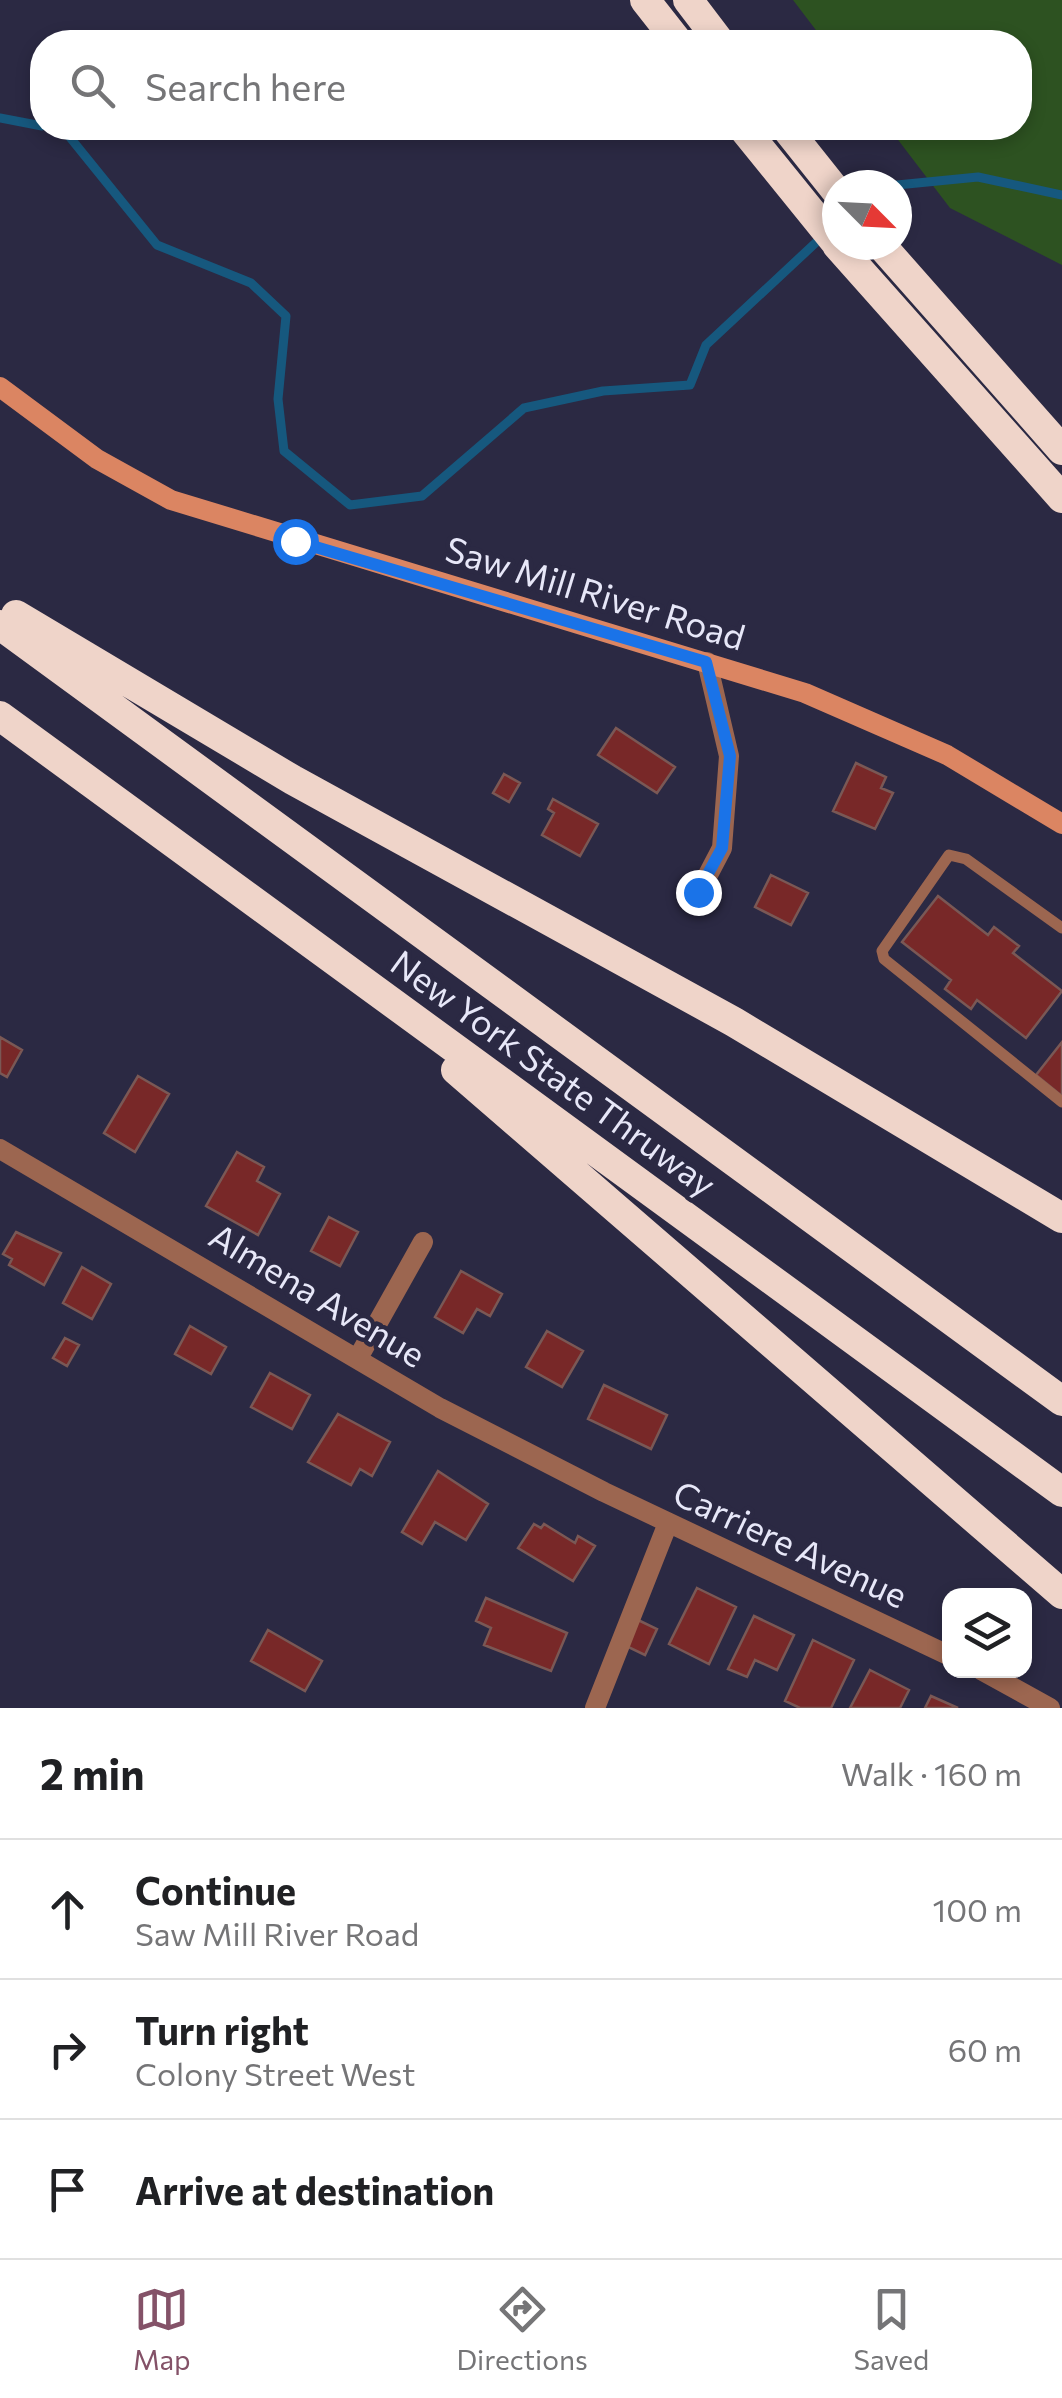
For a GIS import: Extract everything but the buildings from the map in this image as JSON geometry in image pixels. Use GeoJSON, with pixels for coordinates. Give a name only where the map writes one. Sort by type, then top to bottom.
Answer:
{"type":"FeatureCollection","features":[{"type":"Feature","properties":{"kind":"highway"},"geometry":{"type":"LineString","coordinates":[[646,0],[669,30]]}},
{"type":"Feature","properties":{"kind":"highway"},"geometry":{"type":"LineString","coordinates":[[688,0],[711,30]]}},
{"type":"Feature","properties":{"kind":"highway"},"geometry":{"type":"LineString","coordinates":[[753,140],[822,226]]}},
{"type":"Feature","properties":{"kind":"highway"},"geometry":{"type":"LineString","coordinates":[[796,140],[822,173]]}},
{"type":"Feature","properties":{"kind":"highway"},"geometry":{"type":"LineString","coordinates":[[849,260],[1062,498]]}},
{"type":"Feature","properties":{"kind":"highway"},"geometry":{"type":"LineString","coordinates":[[894,260],[1062,450]]}},
{"type":"Feature","properties":{"kind":"highway"},"geometry":{"type":"LineString","coordinates":[[0,606],[293,780],[718,1012],[1062,1218]]}},
{"type":"Feature","properties":{"kind":"highway","name":"New York State Thruway"},"geometry":{"type":"LineString","coordinates":[[0,625],[1062,1401]]}},
{"type":"Feature","properties":{"kind":"highway","name":"New York State Thruway"},"geometry":{"type":"LineString","coordinates":[[0,716],[1062,1492]]}},
{"type":"Feature","properties":{"kind":"highway"},"geometry":{"type":"LineString","coordinates":[[339,964],[536,1144],[1062,1594]]}},
{"type":"Feature","properties":{"kind":"main road","name":"Saw Mill River Road"},"geometry":{"type":"LineString","coordinates":[[0,387],[97,459],[170,500],[805,694],[898,732],[1016,793],[1062,824]]}},
{"type":"Feature","properties":{"kind":"street"},"geometry":{"type":"LineString","coordinates":[[698,892],[722,848],[730,756],[706,662]]}},
{"type":"Feature","properties":{"kind":"street","name":"Almena Avenue"},"geometry":{"type":"LineString","coordinates":[[0,1148],[440,1408],[604,1492]]}},
{"type":"Feature","properties":{"kind":"street"},"geometry":{"type":"LineString","coordinates":[[358,1358],[423,1242]]}},
{"type":"Feature","properties":{"kind":"street","name":"Carriere Avenue"},"geometry":{"type":"LineString","coordinates":[[604,1492],[942,1652]]}},
{"type":"Feature","properties":{"kind":"street"},"geometry":{"type":"LineString","coordinates":[[596,1708],[668,1523]]}},
{"type":"Feature","properties":{"kind":"street"},"geometry":{"type":"LineString","coordinates":[[996,1678],[1050,1708]]}},
{"type":"Feature","properties":{"kind":"lane"},"geometry":{"type":"LineString","coordinates":[[1062,928],[966,859],[949,855],[882,951],[884,959],[1062,1102]]}},
{"type":"Feature","properties":{"kind":"green space"},"geometry":{"type":"Polygon","coordinates":[[[793,0],[1062,0],[1062,265],[950,208],[898,140],[1032,140],[1032,30],[816,30],[793,0]]]}},
{"type":"Feature","properties":{"kind":"waterway"},"geometry":{"type":"LineString","coordinates":[[0,118],[30,124]]}},
{"type":"Feature","properties":{"kind":"waterway"},"geometry":{"type":"LineString","coordinates":[[72,140],[157,245],[251,283],[286,316],[278,399],[284,451],[350,505],[422,496],[524,408],[603,391],[690,385],[706,345],[822,237]]}},
{"type":"Feature","properties":{"kind":"waterway"},"geometry":{"type":"LineString","coordinates":[[912,184],[978,177],[1062,195]]}},
{"type":"Feature","properties":{"kind":"route"},"geometry":{"type":"LineString","coordinates":[[295,541],[706,662],[730,756],[722,848],[698,892]]}}]}
